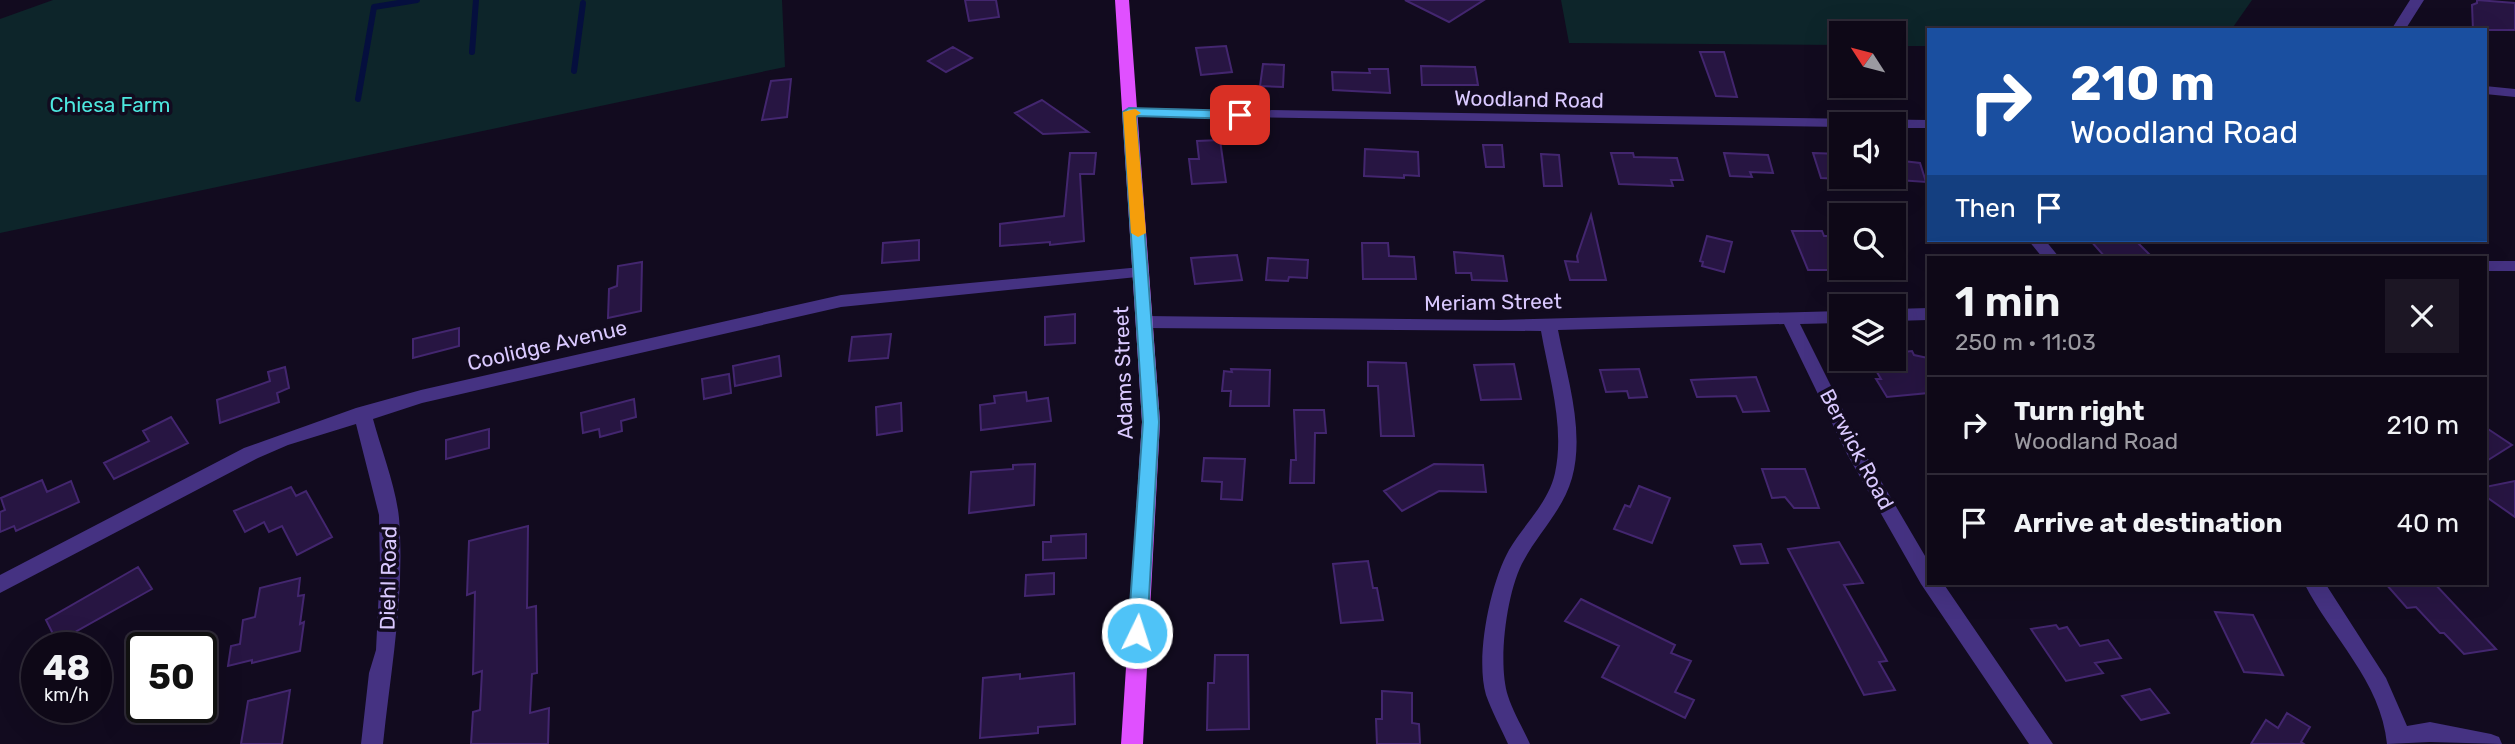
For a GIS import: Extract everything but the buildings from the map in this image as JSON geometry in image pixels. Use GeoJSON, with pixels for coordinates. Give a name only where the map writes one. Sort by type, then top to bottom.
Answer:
{"type":"FeatureCollection","features":[{"type":"Feature","properties":{"kind":"main road","name":"Adams Street"},"geometry":{"type":"LineString","coordinates":[[1122,0],[1151,422],[1132,744]]}},
{"type":"Feature","properties":{"kind":"street"},"geometry":{"type":"LineString","coordinates":[[2400,28],[2417,0]]}},
{"type":"Feature","properties":{"kind":"street"},"geometry":{"type":"LineString","coordinates":[[2487,90],[2515,93]]}},
{"type":"Feature","properties":{"kind":"street","name":"Woodland Road"},"geometry":{"type":"LineString","coordinates":[[1129,112],[1927,124]]}},
{"type":"Feature","properties":{"kind":"street"},"geometry":{"type":"LineString","coordinates":[[2038,242],[2050,256]]}},
{"type":"Feature","properties":{"kind":"street"},"geometry":{"type":"LineString","coordinates":[[2487,267],[2515,266]]}},
{"type":"Feature","properties":{"kind":"street","name":"Coolidge Avenue"},"geometry":{"type":"LineString","coordinates":[[0,584],[242,457],[282,440],[421,397],[841,301],[891,294],[1141,272]]}},
{"type":"Feature","properties":{"kind":"street"},"geometry":{"type":"LineString","coordinates":[[1906,315],[1927,314]]}},
{"type":"Feature","properties":{"kind":"street","name":"Meriam Street"},"geometry":{"type":"LineString","coordinates":[[1145,321],[1488,326],[1829,317]]}},
{"type":"Feature","properties":{"kind":"street","name":"Berwick Road"},"geometry":{"type":"LineString","coordinates":[[1789,318],[1856,454],[1927,576]]}},
{"type":"Feature","properties":{"kind":"street"},"geometry":{"type":"LineString","coordinates":[[1520,744],[1497,694],[1494,647],[1503,593],[1514,557],[1558,496],[1567,461],[1564,416],[1549,325]]}},
{"type":"Feature","properties":{"kind":"street","name":"Diehl Road"},"geometry":{"type":"LineString","coordinates":[[362,414],[389,515],[390,569],[386,650],[380,673],[372,744]]}},
{"type":"Feature","properties":{"kind":"street"},"geometry":{"type":"LineString","coordinates":[[1933,585],[2042,744]]}},
{"type":"Feature","properties":{"kind":"street"},"geometry":{"type":"LineString","coordinates":[[2315,585],[2389,702],[2398,740],[2430,732],[2491,744]]}},
{"type":"Feature","properties":{"kind":"green space","name":"Chiesa Farm"},"geometry":{"type":"Polygon","coordinates":[[[53,0],[782,0],[785,67],[0,233],[0,19],[53,0]]]}},
{"type":"Feature","properties":{"kind":"green space"},"geometry":{"type":"Polygon","coordinates":[[[1561,0],[2252,0],[2232,28],[1927,28],[1927,46],[1906,46],[1906,21],[1829,21],[1829,45],[1569,43],[1561,0]]]}},
{"type":"Feature","properties":{"kind":"waterway"},"geometry":{"type":"LineString","coordinates":[[358,99],[374,7],[417,0]]}},
{"type":"Feature","properties":{"kind":"waterway"},"geometry":{"type":"LineString","coordinates":[[472,52],[476,0]]}},
{"type":"Feature","properties":{"kind":"waterway"},"geometry":{"type":"LineString","coordinates":[[574,71],[583,3]]}},
{"type":"Feature","properties":{"kind":"slow traffic"},"geometry":{"type":"LineString","coordinates":[[1135,113],[1129,112],[1138,233]]}},
{"type":"Feature","properties":{"kind":"route"},"geometry":{"type":"LineString","coordinates":[[1137,633],[1151,422],[1129,112],[1240,115]]}}]}
